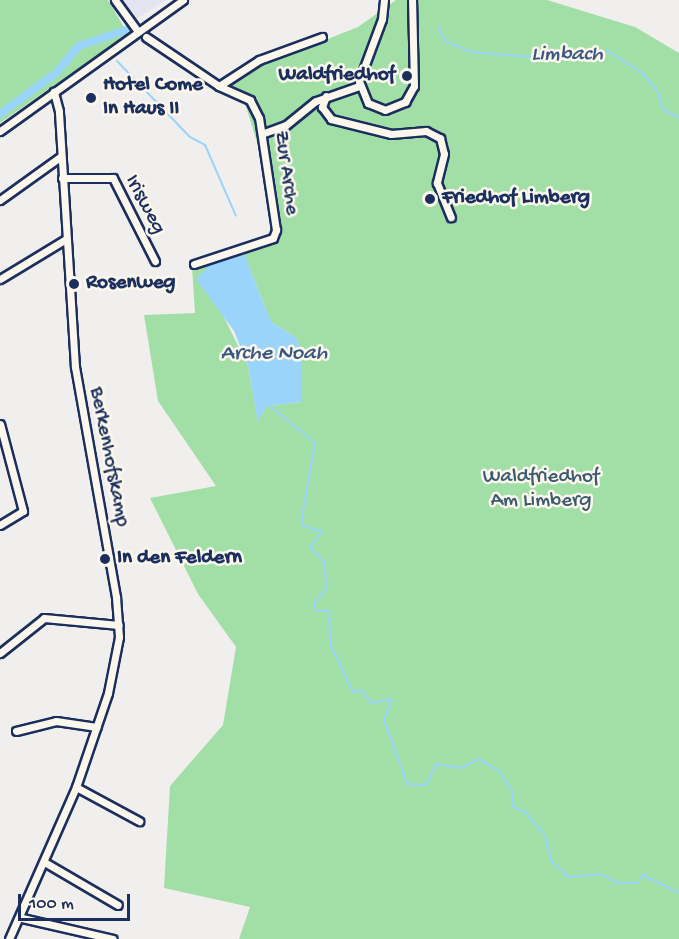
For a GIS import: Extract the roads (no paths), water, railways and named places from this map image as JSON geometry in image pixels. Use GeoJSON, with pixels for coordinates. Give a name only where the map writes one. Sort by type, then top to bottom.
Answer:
{"type":"FeatureCollection","features":[{"type":"Feature","properties":{"kind":"street"},"geometry":{"type":"LineString","coordinates":[[115,0],[138,32]]}},
{"type":"Feature","properties":{"kind":"street"},"geometry":{"type":"LineString","coordinates":[[0,131],[183,0]]}},
{"type":"Feature","properties":{"kind":"street"},"geometry":{"type":"LineString","coordinates":[[384,0],[382,19],[360,68],[359,86],[364,98],[378,108],[399,107],[410,97],[415,75],[410,27],[412,0]]}},
{"type":"Feature","properties":{"kind":"street","name":"Zur Arche"},"geometry":{"type":"LineString","coordinates":[[146,37],[219,86],[250,100],[264,133],[276,211],[274,235],[194,264]]}},
{"type":"Feature","properties":{"kind":"street"},"geometry":{"type":"LineString","coordinates":[[219,86],[259,60],[322,37]]}},
{"type":"Feature","properties":{"kind":"street"},"geometry":{"type":"LineString","coordinates":[[264,133],[279,129],[326,96],[359,86]]}},
{"type":"Feature","properties":{"kind":"street","name":"Berkenhofskamp"},"geometry":{"type":"LineString","coordinates":[[9,939],[22,918],[46,863],[98,727],[115,666],[119,625],[75,367],[54,92]]}},
{"type":"Feature","properties":{"kind":"street"},"geometry":{"type":"LineString","coordinates":[[326,96],[322,107],[331,119],[391,134],[426,131],[440,138],[444,154],[437,183],[451,217]]}},
{"type":"Feature","properties":{"kind":"street"},"geometry":{"type":"LineString","coordinates":[[0,200],[60,157]]}},
{"type":"Feature","properties":{"kind":"street","name":"Irisweg"},"geometry":{"type":"LineString","coordinates":[[62,178],[113,178],[155,261]]}},
{"type":"Feature","properties":{"kind":"street"},"geometry":{"type":"LineString","coordinates":[[0,279],[66,239]]}},
{"type":"Feature","properties":{"kind":"street"},"geometry":{"type":"LineString","coordinates":[[0,424],[23,511],[0,525]]}},
{"type":"Feature","properties":{"kind":"street"},"geometry":{"type":"LineString","coordinates":[[0,653],[44,618],[119,625]]}},
{"type":"Feature","properties":{"kind":"street"},"geometry":{"type":"LineString","coordinates":[[16,731],[56,721],[98,727]]}},
{"type":"Feature","properties":{"kind":"street"},"geometry":{"type":"LineString","coordinates":[[76,788],[139,821]]}},
{"type":"Feature","properties":{"kind":"street"},"geometry":{"type":"LineString","coordinates":[[46,863],[117,905]]}},
{"type":"Feature","properties":{"kind":"street"},"geometry":{"type":"LineString","coordinates":[[22,918],[113,939]]}},
{"type":"Feature","properties":{"kind":"water","name":"Arche Noah"},"geometry":{"type":"Polygon","coordinates":[[[243,252],[271,322],[297,338],[302,357],[301,402],[266,406],[258,422],[248,366],[234,331],[196,279],[213,262],[243,252]]]}},
{"type":"Feature","properties":{"kind":"waterway","name":"Limbach"},"geometry":{"type":"LineString","coordinates":[[438,26],[445,41],[471,52],[553,59],[608,51],[642,73],[657,90],[664,110],[679,118]]}},
{"type":"Feature","properties":{"kind":"waterway"},"geometry":{"type":"LineString","coordinates":[[0,114],[56,73],[79,46],[129,29]]}},
{"type":"Feature","properties":{"kind":"waterway"},"geometry":{"type":"LineString","coordinates":[[117,61],[190,137],[205,145],[236,216]]}},
{"type":"Feature","properties":{"kind":"waterway"},"geometry":{"type":"LineString","coordinates":[[243,252],[250,274]]}},
{"type":"Feature","properties":{"kind":"waterway"},"geometry":{"type":"LineString","coordinates":[[251,279],[271,323]]}},
{"type":"Feature","properties":{"kind":"waterway"},"geometry":{"type":"LineString","coordinates":[[266,403],[315,443],[302,517],[303,526],[322,531],[310,547],[324,562],[327,589],[314,603],[316,611],[329,611],[330,644],[353,692],[362,691],[371,703],[392,699],[384,720],[407,784],[426,785],[436,764],[461,768],[479,759],[500,772],[513,793],[512,806],[524,811],[544,834],[552,862],[568,877],[601,874],[617,883],[637,883],[643,875],[679,893]]}},
{"type":"Feature","properties":{"kind":"place","name":"Waldfriedhof"},"geometry":{"type":"Point","coordinates":[407,76]}},
{"type":"Feature","properties":{"kind":"place","name":"Hotel Come In Haus II"},"geometry":{"type":"Point","coordinates":[91,98]}},
{"type":"Feature","properties":{"kind":"place","name":"Friedhof Limberg"},"geometry":{"type":"Point","coordinates":[430,199]}},
{"type":"Feature","properties":{"kind":"place","name":"Rosenweg"},"geometry":{"type":"Point","coordinates":[74,284]}},
{"type":"Feature","properties":{"kind":"place","name":"In den Feldern"},"geometry":{"type":"Point","coordinates":[105,559]}},
{"type":"Feature","properties":{"kind":"park label","name":"Waldfriedhof Am Limberg"},"geometry":{"type":"Point","coordinates":[541,490]}}]}
